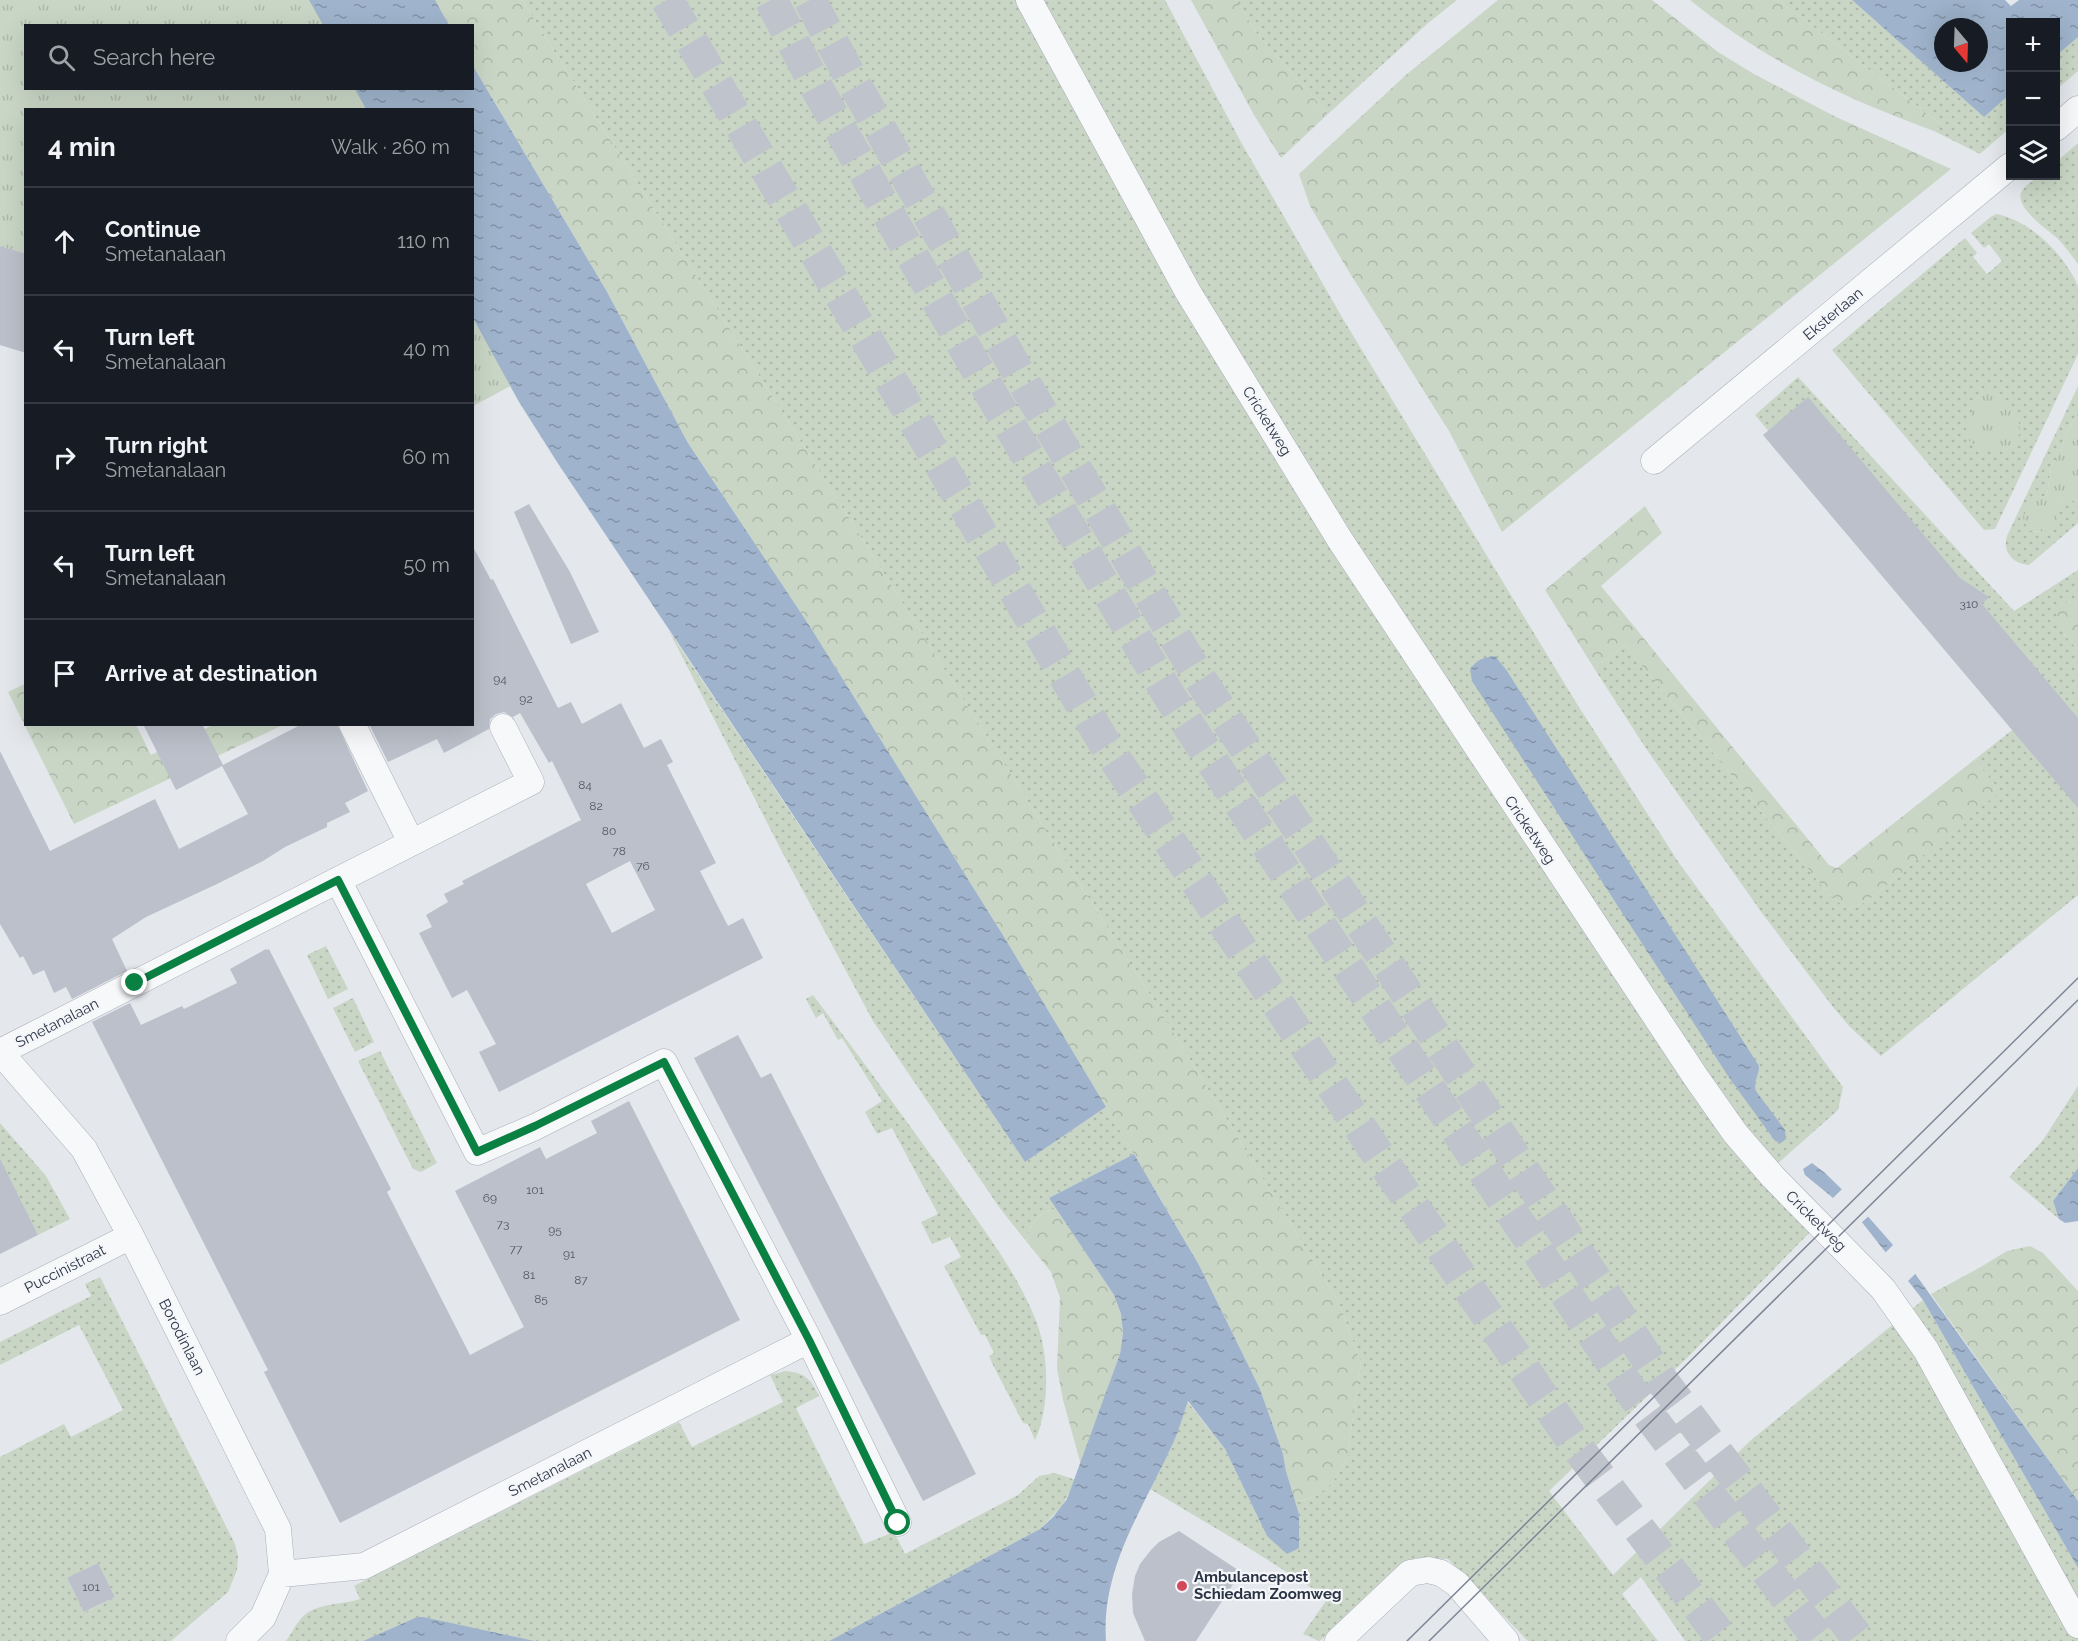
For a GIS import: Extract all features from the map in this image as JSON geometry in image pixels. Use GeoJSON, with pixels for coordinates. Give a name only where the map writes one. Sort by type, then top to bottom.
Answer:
{"type":"FeatureCollection","features":[{"type":"Feature","properties":{"kind":"street","name":"Cricketweg"},"geometry":{"type":"LineString","coordinates":[[1029,0],[1188,292],[1340,540],[1688,1066],[1735,1133],[1773,1177],[1883,1289],[1926,1350],[2078,1625]]}},
{"type":"Feature","properties":{"kind":"street"},"geometry":{"type":"LineString","coordinates":[[2057,126],[2078,109]]}},
{"type":"Feature","properties":{"kind":"street","name":"Eksterlaan"},"geometry":{"type":"LineString","coordinates":[[1654,461],[2006,169]]}},
{"type":"Feature","properties":{"kind":"street"},"geometry":{"type":"LineString","coordinates":[[353,726],[411,842]]}},
{"type":"Feature","properties":{"kind":"street","name":"Smetanalaan"},"geometry":{"type":"LineString","coordinates":[[0,1052],[531,782],[503,727]]}},
{"type":"Feature","properties":{"kind":"street"},"geometry":{"type":"LineString","coordinates":[[338,880],[477,1152],[664,1062],[809,1340],[898,1523]]}},
{"type":"Feature","properties":{"kind":"street","name":"Borodinlaan"},"geometry":{"type":"LineString","coordinates":[[0,1052],[84,1149],[131,1236],[278,1529],[282,1574],[263,1617],[239,1641]]}},
{"type":"Feature","properties":{"kind":"street","name":"Puccinistraat"},"geometry":{"type":"LineString","coordinates":[[0,1302],[131,1236]]}},
{"type":"Feature","properties":{"kind":"street","name":"Smetanalaan"},"geometry":{"type":"LineString","coordinates":[[282,1574],[364,1566],[809,1340]]}},
{"type":"Feature","properties":{"kind":"street"},"geometry":{"type":"LineString","coordinates":[[1338,1641],[1410,1572],[1428,1570],[1441,1573],[1457,1584],[1506,1641]]}},
{"type":"Feature","properties":{"kind":"green space"},"geometry":{"type":"Polygon","coordinates":[[[0,0],[324,0],[337,24],[24,24],[24,90],[375,90],[384,108],[24,108],[24,254],[0,246],[0,0]]]}},
{"type":"Feature","properties":{"kind":"green space"},"geometry":{"type":"Polygon","coordinates":[[[435,0],[522,0],[1162,1014],[1339,1303],[1361,1363],[1347,1458],[1339,1474],[1320,1493],[1295,1501],[1283,1454],[1260,1389],[1199,1265],[1006,940],[809,625],[688,443],[606,290],[474,68],[474,24],[448,24],[435,0]]]}},
{"type":"Feature","properties":{"kind":"green space"},"geometry":{"type":"Polygon","coordinates":[[[522,0],[1165,0],[1242,144],[1346,324],[1577,704],[1679,863],[1843,1087],[1838,1110],[1759,1180],[1813,1229],[1689,1356],[1549,1491],[1613,1575],[1751,1440],[1923,1300],[2078,1568],[2078,1641],[1685,1641],[1641,1577],[1622,1594],[1658,1641],[1528,1641],[1448,1559],[1415,1558],[1388,1576],[1331,1633],[1319,1641],[1303,1634],[1328,1598],[1150,1489],[1176,1435],[1187,1401],[1225,1449],[1267,1536],[1299,1514],[1295,1501],[1312,1497],[1327,1487],[1339,1474],[1347,1458],[1361,1363],[1339,1303],[1162,1014],[522,0]]]}},
{"type":"Feature","properties":{"kind":"green space"},"geometry":{"type":"Polygon","coordinates":[[[1191,0],[1236,0],[1257,34],[1328,114],[1281,158],[1254,115],[1191,0]]]}},
{"type":"Feature","properties":{"kind":"green space"},"geometry":{"type":"Polygon","coordinates":[[[1236,0],[1457,0],[1427,24],[1328,114],[1257,34],[1236,0]]]}},
{"type":"Feature","properties":{"kind":"green space"},"geometry":{"type":"Polygon","coordinates":[[[1498,0],[1652,0],[1718,52],[1754,74],[1834,116],[1951,169],[1502,532],[1449,431],[1310,206],[1299,174],[1407,74],[1498,0]]]}},
{"type":"Feature","properties":{"kind":"green space"},"geometry":{"type":"Polygon","coordinates":[[[1690,0],[1778,0],[1942,125],[1934,131],[1868,105],[1806,76],[1747,42],[1690,0]]]}},
{"type":"Feature","properties":{"kind":"green space"},"geometry":{"type":"Polygon","coordinates":[[[1778,0],[1852,0],[1984,116],[2006,97],[2006,131],[1980,154],[1934,131],[1942,125],[1778,0]]]}},
{"type":"Feature","properties":{"kind":"green space"},"geometry":{"type":"Polygon","coordinates":[[[2078,37],[2078,71],[2060,87],[2060,72],[2060,53],[2078,37]]]}},
{"type":"Feature","properties":{"kind":"green space"},"geometry":{"type":"Polygon","coordinates":[[[2078,143],[2078,264],[2057,238],[2026,211],[2022,204],[2022,191],[2034,180],[2060,180],[2060,159],[2078,143]]]}},
{"type":"Feature","properties":{"kind":"green space"},"geometry":{"type":"Polygon","coordinates":[[[1997,214],[2010,218],[2034,232],[2055,251],[2072,274],[2078,286],[2078,354],[1995,529],[1984,530],[1832,350],[1965,238],[1977,253],[1973,257],[1987,274],[2002,261],[1989,244],[1984,248],[1971,233],[1997,214]]]}},
{"type":"Feature","properties":{"kind":"green space"},"geometry":{"type":"Polygon","coordinates":[[[474,270],[533,374],[474,405],[474,270]]]}},
{"type":"Feature","properties":{"kind":"green space"},"geometry":{"type":"Polygon","coordinates":[[[1798,377],[2014,611],[2078,570],[2078,604],[2068,601],[2064,634],[2078,650],[2078,895],[1881,1056],[1849,1026],[1833,1007],[1762,913],[1647,750],[1594,668],[1625,645],[1826,891],[1847,909],[1866,902],[2000,791],[1974,760],[2016,727],[1755,415],[1798,377]]]}},
{"type":"Feature","properties":{"kind":"green space"},"geometry":{"type":"Polygon","coordinates":[[[2078,386],[2078,413],[2066,434],[2061,452],[2051,467],[2047,495],[2040,498],[2035,532],[2045,532],[2064,501],[2078,499],[2078,523],[2029,565],[2023,564],[2010,556],[2006,547],[2007,536],[2078,386]]]}},
{"type":"Feature","properties":{"kind":"green space"},"geometry":{"type":"Polygon","coordinates":[[[1993,388],[2008,402],[2016,414],[2020,427],[2013,448],[2000,451],[1979,447],[1964,435],[1979,395],[1984,389],[1993,388]]]}},
{"type":"Feature","properties":{"kind":"green space"},"geometry":{"type":"Polygon","coordinates":[[[2078,413],[2078,499],[2064,501],[2052,526],[2045,532],[2031,531],[2024,522],[2023,516],[2034,500],[2047,495],[2051,467],[2061,452],[2066,434],[2078,413]]]}},
{"type":"Feature","properties":{"kind":"green space"},"geometry":{"type":"Polygon","coordinates":[[[1645,506],[1662,533],[1601,586],[1829,865],[1837,868],[1974,760],[2001,791],[1866,902],[1847,909],[1826,891],[1625,645],[1594,668],[1545,590],[1645,506]]]}},
{"type":"Feature","properties":{"kind":"green space"},"geometry":{"type":"Polygon","coordinates":[[[2068,601],[2078,604],[2078,650],[2064,634],[2056,612],[2068,601]]]}},
{"type":"Feature","properties":{"kind":"green space"},"geometry":{"type":"Polygon","coordinates":[[[669,631],[1025,1162],[1106,1107],[1134,1154],[1049,1198],[1056,1208],[1035,1220],[1026,1241],[999,1207],[873,1021],[780,848],[669,631]]]}},
{"type":"Feature","properties":{"kind":"green space"},"geometry":{"type":"Polygon","coordinates":[[[24,684],[24,724],[8,692],[24,684]]]}},
{"type":"Feature","properties":{"kind":"green space"},"geometry":{"type":"Polygon","coordinates":[[[25,726],[136,726],[151,755],[211,726],[281,726],[74,824],[25,726]]]}},
{"type":"Feature","properties":{"kind":"green space"},"geometry":{"type":"Polygon","coordinates":[[[326,946],[348,989],[328,999],[307,955],[326,946]]]}},
{"type":"Feature","properties":{"kind":"green space"},"geometry":{"type":"Polygon","coordinates":[[[813,995],[985,1231],[1029,1304],[1041,1336],[1046,1366],[1043,1413],[1035,1440],[1028,1424],[1023,1423],[993,1365],[989,1356],[994,1353],[985,1335],[981,1335],[944,1266],[961,1257],[950,1237],[932,1244],[921,1222],[938,1214],[892,1128],[877,1134],[865,1112],[882,1101],[842,1038],[838,1040],[823,1013],[816,1018],[806,999],[813,995]]]}},
{"type":"Feature","properties":{"kind":"green space"},"geometry":{"type":"Polygon","coordinates":[[[353,998],[374,1042],[355,1052],[333,1008],[353,998]]]}},
{"type":"Feature","properties":{"kind":"green space"},"geometry":{"type":"Polygon","coordinates":[[[380,1051],[437,1163],[421,1172],[413,1169],[358,1061],[380,1051]]]}},
{"type":"Feature","properties":{"kind":"green space"},"geometry":{"type":"Polygon","coordinates":[[[2078,1086],[2078,1168],[2053,1201],[2059,1219],[2009,1177],[2043,1140],[2078,1086]]]}},
{"type":"Feature","properties":{"kind":"green space"},"geometry":{"type":"Polygon","coordinates":[[[0,1123],[46,1176],[70,1219],[38,1235],[0,1161],[0,1123]]]}},
{"type":"Feature","properties":{"kind":"green space"},"geometry":{"type":"Polygon","coordinates":[[[1056,1208],[1114,1295],[1121,1314],[1123,1334],[1120,1354],[1081,1465],[1063,1400],[1057,1368],[1060,1298],[1051,1272],[1026,1241],[1035,1220],[1056,1208]]]}},
{"type":"Feature","properties":{"kind":"green space"},"geometry":{"type":"Polygon","coordinates":[[[2030,1246],[2043,1253],[2078,1291],[2078,1501],[1931,1294],[2007,1251],[2030,1246]]]}},
{"type":"Feature","properties":{"kind":"green space"},"geometry":{"type":"Polygon","coordinates":[[[100,1277],[235,1544],[238,1556],[237,1570],[228,1592],[171,1641],[0,1641],[0,1457],[64,1424],[71,1437],[123,1410],[79,1325],[0,1365],[0,1342],[91,1296],[85,1284],[100,1277]],[[98,1563],[67,1579],[85,1612],[115,1597],[98,1563]]]}},
{"type":"Feature","properties":{"kind":"green space"},"geometry":{"type":"Polygon","coordinates":[[[786,1371],[798,1373],[807,1378],[819,1396],[796,1408],[864,1544],[894,1532],[905,1554],[1018,1495],[1039,1476],[1055,1473],[1076,1480],[1062,1506],[1040,1529],[829,1641],[535,1641],[417,1617],[363,1641],[286,1641],[299,1621],[311,1611],[360,1599],[354,1586],[679,1422],[692,1447],[783,1402],[770,1375],[786,1371]]]}},
{"type":"Feature","properties":{"kind":"water"},"geometry":{"type":"Polygon","coordinates":[[[309,0],[435,0],[448,24],[322,24],[309,0]]]}},
{"type":"Feature","properties":{"kind":"water"},"geometry":{"type":"Polygon","coordinates":[[[1852,0],[2005,0],[2011,6],[2019,0],[2078,0],[2078,37],[2060,53],[2060,18],[2006,18],[2006,98],[1984,117],[1852,0]]]}},
{"type":"Feature","properties":{"kind":"water"},"geometry":{"type":"Polygon","coordinates":[[[474,68],[606,290],[688,443],[809,625],[1006,940],[1106,1107],[1025,1162],[557,462],[519,402],[474,320],[474,108],[365,108],[356,90],[474,90],[474,68]]]}},
{"type":"Feature","properties":{"kind":"water"},"geometry":{"type":"Polygon","coordinates":[[[1495,656],[1507,671],[1759,1066],[1756,1091],[1785,1130],[1786,1139],[1781,1143],[1775,1141],[1728,1076],[1472,681],[1470,669],[1481,660],[1495,656]]]}},
{"type":"Feature","properties":{"kind":"water"},"geometry":{"type":"Polygon","coordinates":[[[1134,1154],[1199,1265],[1260,1389],[1283,1454],[1299,1514],[1299,1548],[1287,1554],[1267,1536],[1225,1449],[1188,1401],[1174,1441],[1138,1513],[1118,1562],[1110,1587],[1106,1614],[1106,1641],[829,1641],[1040,1529],[1067,1499],[1120,1354],[1123,1333],[1121,1314],[1114,1295],[1049,1198],[1134,1154]]]}},
{"type":"Feature","properties":{"kind":"water"},"geometry":{"type":"Polygon","coordinates":[[[1812,1163],[1857,1204],[1901,1254],[2078,1501],[2078,1568],[1923,1300],[1861,1221],[1805,1175],[1803,1169],[1812,1163]]]}},
{"type":"Feature","properties":{"kind":"water"},"geometry":{"type":"Polygon","coordinates":[[[2078,1168],[2078,1221],[2065,1223],[2059,1219],[2053,1201],[2078,1168]]]}},
{"type":"Feature","properties":{"kind":"water"},"geometry":{"type":"Polygon","coordinates":[[[417,1617],[423,1617],[535,1641],[363,1641],[417,1617]]]}},
{"type":"Feature","properties":{"kind":"pier"},"geometry":{"type":"Polygon","coordinates":[[[1844,1187],[1871,1214],[1860,1224],[1830,1201],[1844,1187]]]}},
{"type":"Feature","properties":{"kind":"pier"},"geometry":{"type":"Polygon","coordinates":[[[1896,1242],[1918,1271],[1906,1283],[1884,1254],[1896,1242]]]}},
{"type":"Feature","properties":{"kind":"building"},"geometry":{"type":"Polygon","coordinates":[[[0,246],[24,253],[24,352],[0,345],[0,246]]]}},
{"type":"Feature","properties":{"kind":"building"},"geometry":{"type":"Polygon","coordinates":[[[1808,397],[1960,578],[1989,597],[1982,604],[2078,718],[2078,808],[1763,435],[1808,397]]]}},
{"type":"Feature","properties":{"kind":"building"},"geometry":{"type":"Polygon","coordinates":[[[529,504],[570,572],[599,632],[571,644],[514,512],[529,504]]]}},
{"type":"Feature","properties":{"kind":"building"},"geometry":{"type":"Polygon","coordinates":[[[474,549],[491,580],[493,579],[558,708],[571,702],[582,724],[621,703],[644,748],[661,739],[673,762],[667,765],[716,863],[700,871],[728,926],[743,918],[763,958],[499,1092],[479,1052],[496,1044],[467,990],[452,998],[419,933],[432,927],[426,915],[448,902],[444,894],[464,884],[462,881],[581,820],[552,761],[549,763],[520,713],[513,717],[504,712],[496,714],[490,719],[489,729],[444,753],[437,739],[388,762],[370,726],[474,726],[474,549]],[[630,861],[586,884],[612,933],[655,910],[630,861]]]}},
{"type":"Feature","properties":{"kind":"building"},"geometry":{"type":"Polygon","coordinates":[[[144,726],[203,726],[223,765],[298,726],[338,726],[368,791],[345,803],[350,812],[327,823],[327,827],[217,884],[146,917],[112,939],[127,971],[72,999],[66,987],[54,993],[44,970],[33,975],[23,956],[20,958],[0,924],[0,751],[50,851],[155,799],[179,849],[248,814],[222,766],[176,790],[144,726]]]}},
{"type":"Feature","properties":{"kind":"building"},"geometry":{"type":"Polygon","coordinates":[[[269,949],[391,1189],[387,1192],[470,1355],[524,1327],[455,1191],[540,1147],[546,1159],[597,1133],[591,1121],[629,1101],[740,1320],[340,1523],[264,1372],[268,1370],[92,1022],[130,1003],[141,1025],[182,1006],[184,1009],[237,983],[230,969],[269,949]]]}},
{"type":"Feature","properties":{"kind":"building"},"geometry":{"type":"Polygon","coordinates":[[[738,1035],[761,1078],[771,1073],[976,1474],[923,1501],[694,1058],[738,1035]]]}},
{"type":"Feature","properties":{"kind":"building"},"geometry":{"type":"Polygon","coordinates":[[[0,1159],[38,1235],[0,1254],[0,1159]]]}},
{"type":"Feature","properties":{"kind":"building","name":"Ambulancepost Schiedam Zoomweg"},"geometry":{"type":"Polygon","coordinates":[[[1179,1531],[1241,1572],[1196,1641],[1145,1641],[1133,1613],[1132,1594],[1135,1576],[1140,1564],[1151,1550],[1159,1542],[1179,1531]]]}},
{"type":"Feature","properties":{"kind":"building"},"geometry":{"type":"Polygon","coordinates":[[[98,1563],[115,1597],[84,1612],[67,1578],[98,1563]]]}},
{"type":"Feature","properties":{"kind":"tunnel"},"geometry":{"type":"LineString","coordinates":[[667,0],[1105,744],[1375,1150],[1574,1443],[1724,1641]]}},
{"type":"Feature","properties":{"kind":"tunnel"},"geometry":{"type":"LineString","coordinates":[[771,0],[819,92],[997,404],[1170,697],[1635,1397],[1820,1641]]}},
{"type":"Feature","properties":{"kind":"tunnel"},"geometry":{"type":"LineString","coordinates":[[810,0],[850,76],[1026,386],[1200,679],[1660,1378],[1860,1641]]}},
{"type":"Feature","properties":{"kind":"tram line"},"geometry":{"type":"LineString","coordinates":[[1407,1641],[2078,978]]}},
{"type":"Feature","properties":{"kind":"tram line"},"geometry":{"type":"LineString","coordinates":[[1429,1641],[2078,1000]]}},
{"type":"Feature","properties":{"kind":"place","name":"Ambulancepost Schiedam Zoomweg"},"geometry":{"type":"Point","coordinates":[1182,1586]}},
{"type":"Feature","properties":{"kind":"route"},"geometry":{"type":"LineString","coordinates":[[135,983],[338,880],[477,1152],[664,1062],[809,1340],[898,1523]]}}]}
